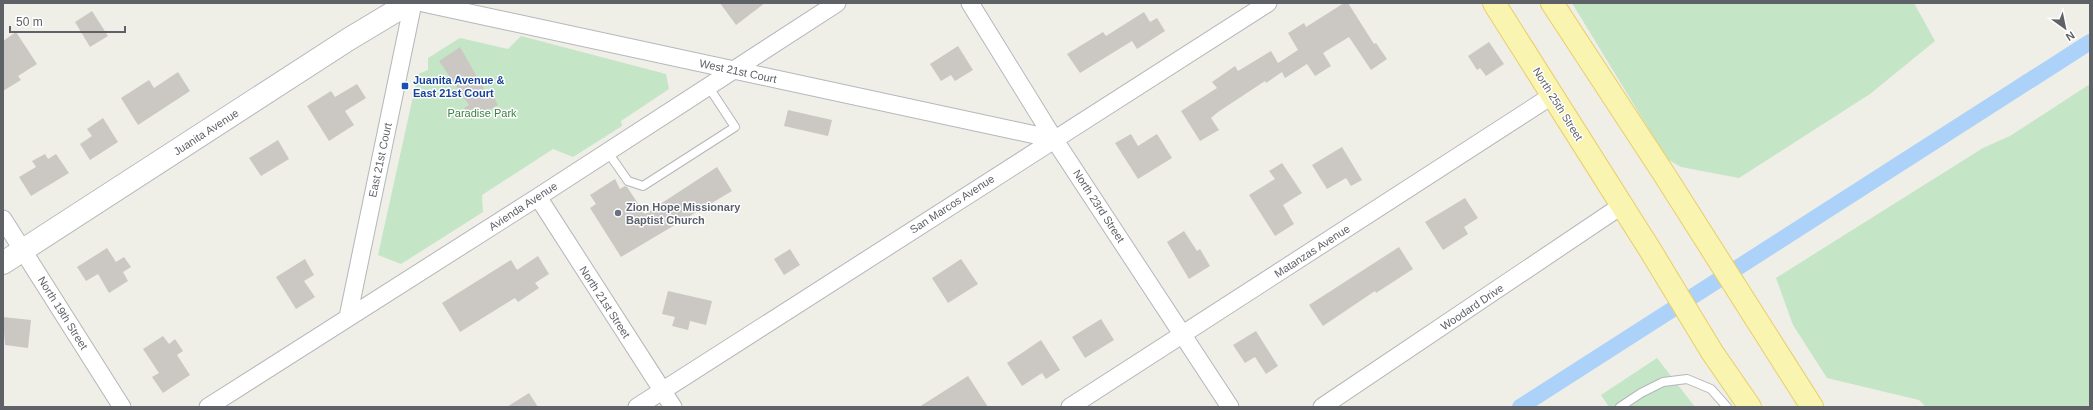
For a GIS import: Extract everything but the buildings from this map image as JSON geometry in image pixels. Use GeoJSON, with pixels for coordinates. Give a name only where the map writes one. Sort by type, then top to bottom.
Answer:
{"type":"FeatureCollection","features":[{"type":"Feature","properties":{"kind":"main road","name":"North 25th Street"},"geometry":{"type":"LineString","coordinates":[[1494,3],[1553,95],[1621,206],[1652,252],[1712,352],[1750,407]]}},
{"type":"Feature","properties":{"kind":"main road"},"geometry":{"type":"LineString","coordinates":[[1552,3],[1696,223],[1812,407]]}},
{"type":"Feature","properties":{"kind":"street","name":"Juanita Avenue"},"geometry":{"type":"LineString","coordinates":[[3,264],[349,39],[409,3]]}},
{"type":"Feature","properties":{"kind":"street","name":"East 21st Court"},"geometry":{"type":"LineString","coordinates":[[348,317],[413,3]]}},
{"type":"Feature","properties":{"kind":"street","name":"West 21st Court"},"geometry":{"type":"LineString","coordinates":[[423,3],[1054,139]]}},
{"type":"Feature","properties":{"kind":"street","name":"Avienda Avenue"},"geometry":{"type":"LineString","coordinates":[[208,407],[538,198],[607,151],[838,3]]}},
{"type":"Feature","properties":{"kind":"street","name":"North 23rd Street"},"geometry":{"type":"LineString","coordinates":[[970,3],[1054,139],[1230,407]]}},
{"type":"Feature","properties":{"kind":"street","name":"San Marcos Avenue"},"geometry":{"type":"LineString","coordinates":[[636,407],[1268,3]]}},
{"type":"Feature","properties":{"kind":"street","name":"Matanzas Avenue"},"geometry":{"type":"LineString","coordinates":[[1070,407],[1553,95]]}},
{"type":"Feature","properties":{"kind":"street","name":"North 21st Street"},"geometry":{"type":"LineString","coordinates":[[538,198],[673,407]]}},
{"type":"Feature","properties":{"kind":"street","name":"Woodard Drive"},"geometry":{"type":"LineString","coordinates":[[1322,407],[1621,206]]}},
{"type":"Feature","properties":{"kind":"street","name":"North 19th Street"},"geometry":{"type":"LineString","coordinates":[[3,219],[122,407]]}},
{"type":"Feature","properties":{"kind":"lane"},"geometry":{"type":"LineString","coordinates":[[607,151],[628,181],[642,186],[735,127],[708,86]]}},
{"type":"Feature","properties":{"kind":"lane"},"geometry":{"type":"LineString","coordinates":[[1620,407],[1641,393],[1662,382],[1687,379],[1711,389],[1727,407]]}},
{"type":"Feature","properties":{"kind":"green space"},"geometry":{"type":"Polygon","coordinates":[[[1572,3],[1914,3],[1935,41],[1870,94],[1739,178],[1681,167],[1667,159],[1572,3]]]}},
{"type":"Feature","properties":{"kind":"green space","name":"Paradise Park"},"geometry":{"type":"Polygon","coordinates":[[[521,36],[666,74],[669,89],[621,121],[622,126],[573,157],[553,149],[482,195],[483,212],[401,264],[378,255],[418,74],[428,70],[428,58],[460,38],[508,49],[521,36]]]}},
{"type":"Feature","properties":{"kind":"green space"},"geometry":{"type":"Polygon","coordinates":[[[2090,84],[2090,407],[1926,407],[1919,400],[1827,378],[1793,325],[1776,278],[1983,148],[2010,136],[2090,84]]]}},
{"type":"Feature","properties":{"kind":"green space"},"geometry":{"type":"Polygon","coordinates":[[[1657,358],[1695,407],[1609,407],[1601,395],[1657,358]]]}},
{"type":"Feature","properties":{"kind":"waterway"},"geometry":{"type":"LineString","coordinates":[[1520,407],[2090,42]]}},
{"type":"Feature","properties":{"kind":"place","name":"Juanita Avenue & East 21st Court"},"geometry":{"type":"Point","coordinates":[405,86]}},
{"type":"Feature","properties":{"kind":"place","name":"Zion Hope Missionary Baptist Church"},"geometry":{"type":"Point","coordinates":[618,213]}}]}
